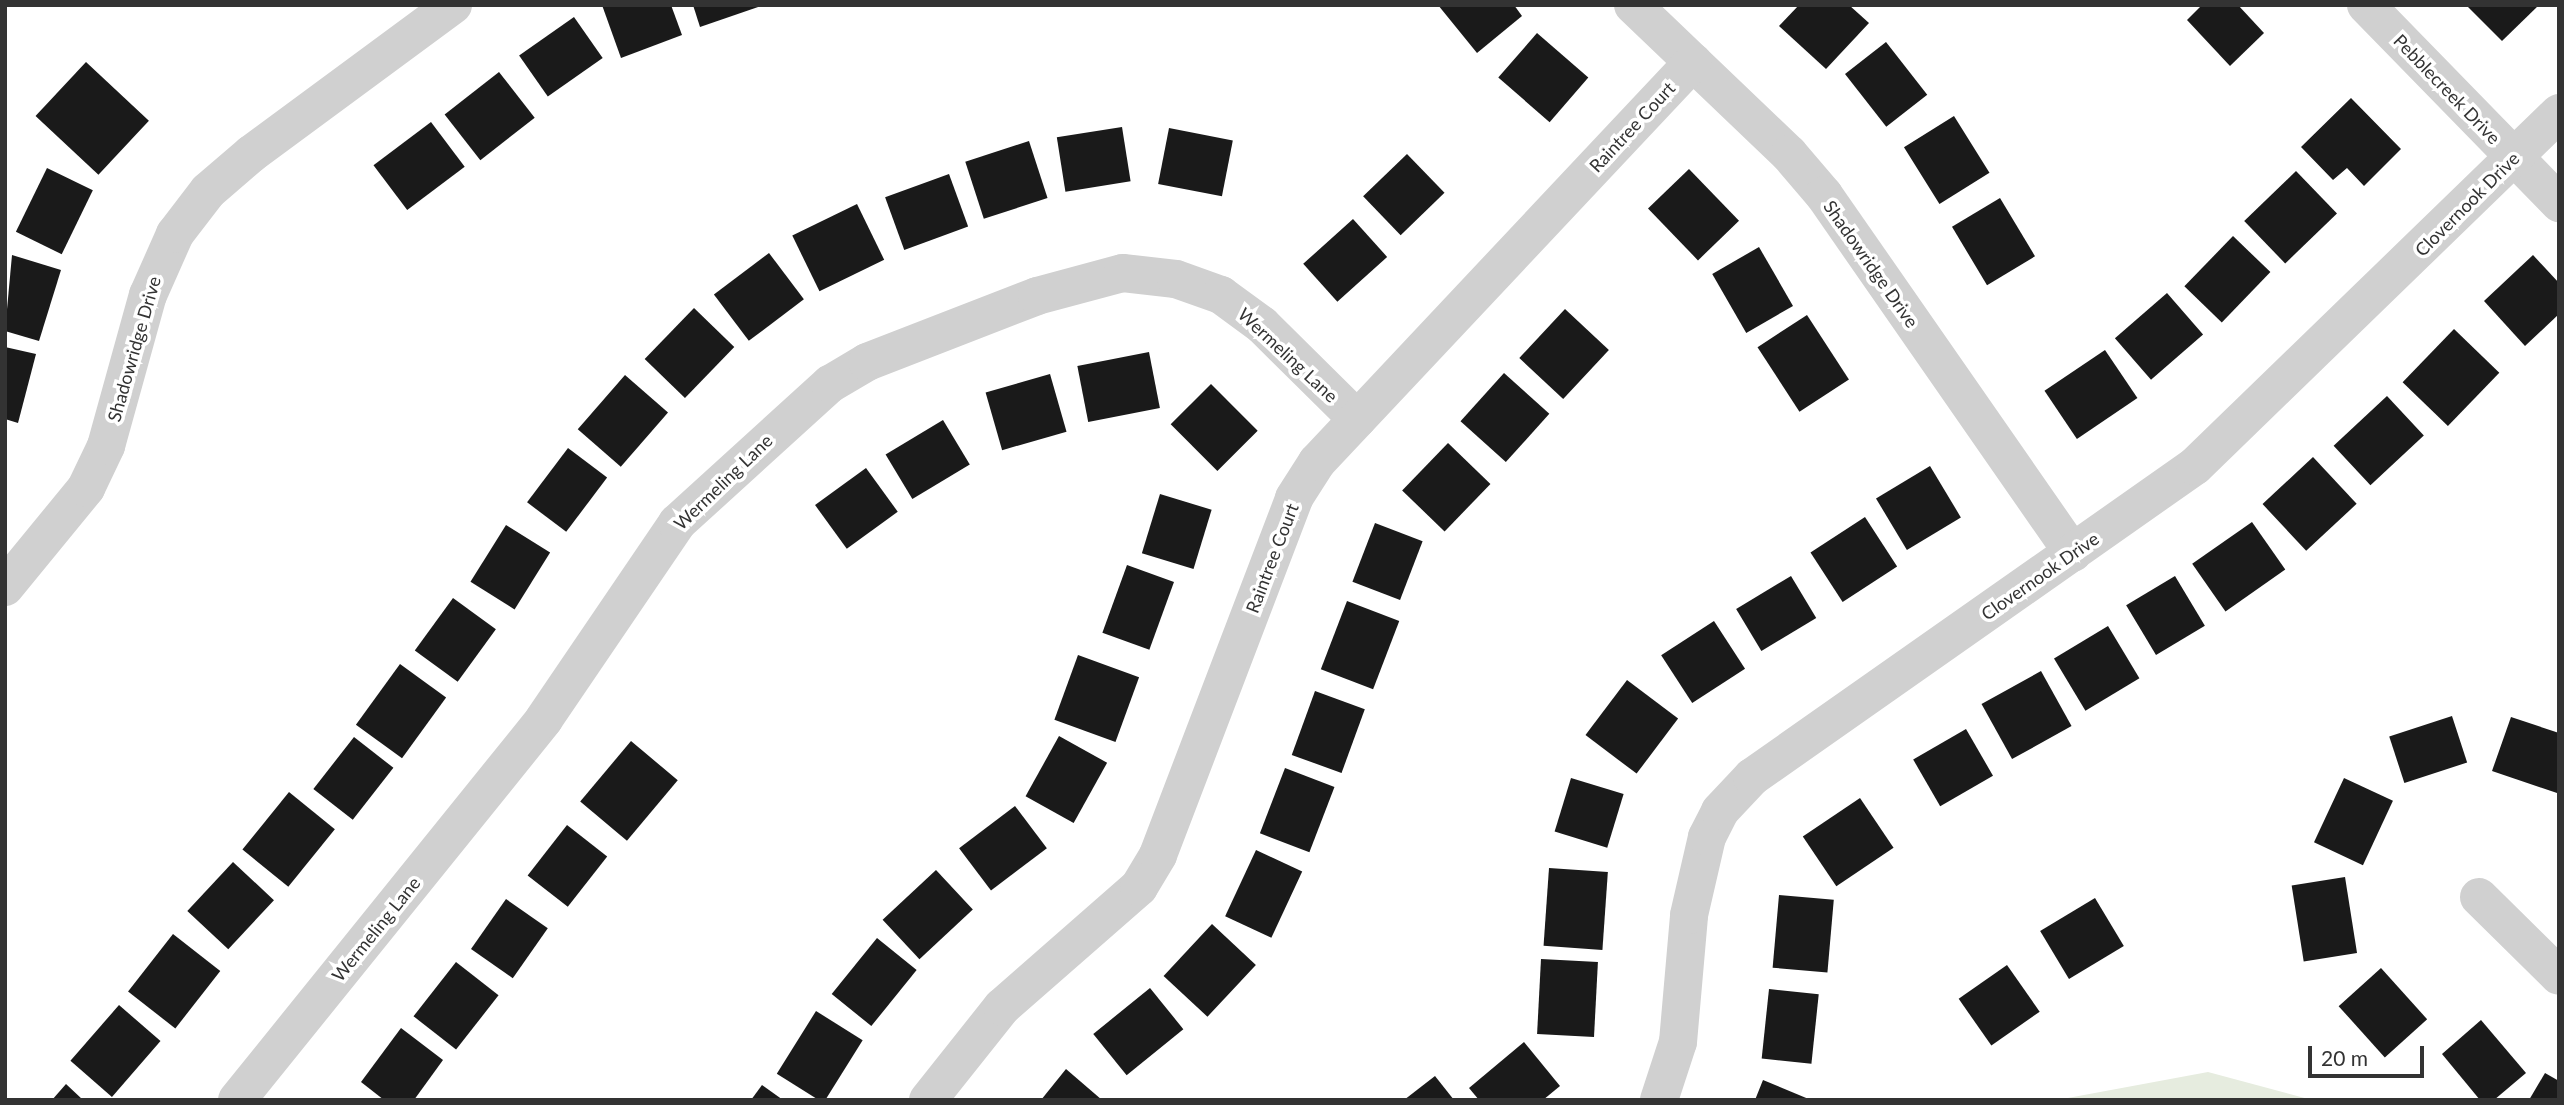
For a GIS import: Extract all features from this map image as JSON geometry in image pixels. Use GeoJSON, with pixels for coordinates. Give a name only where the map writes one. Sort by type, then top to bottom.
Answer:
{"type":"FeatureCollection","features":[{"type":"Feature","properties":{"kind":"street","name":"Shadowridge Drive"},"geometry":{"type":"LineString","coordinates":[[5,587],[86,488],[106,446],[148,295],[174,234],[208,191],[251,154],[453,5]]}},
{"type":"Feature","properties":{"kind":"street","name":"Shadowridge Drive"},"geometry":{"type":"LineString","coordinates":[[1633,5],[1824,195],[2073,553]]}},
{"type":"Feature","properties":{"kind":"street","name":"Pebblecreek Drive"},"geometry":{"type":"LineString","coordinates":[[2365,5],[2559,203]]}},
{"type":"Feature","properties":{"kind":"street","name":"Raintree Court"},"geometry":{"type":"LineString","coordinates":[[928,1100],[1002,1007],[1139,887],[1158,855],[1294,498],[1357,419],[1693,62]]}},
{"type":"Feature","properties":{"kind":"street","name":"Clovernook Drive"},"geometry":{"type":"LineString","coordinates":[[1658,1100],[1678,1042],[1689,915],[1707,837],[1720,811],[1752,777],[2194,466],[2285,385],[2559,113]]}},
{"type":"Feature","properties":{"kind":"street","name":"Wermeling Lane"},"geometry":{"type":"LineString","coordinates":[[237,1100],[536,729],[677,523],[830,384],[867,362],[1037,296],[1124,273],[1176,279],[1221,295],[1262,325],[1357,419]]}},
{"type":"Feature","properties":{"kind":"street"},"geometry":{"type":"LineString","coordinates":[[2479,897],[2559,976]]}},
{"type":"Feature","properties":{"kind":"shaded area"},"geometry":{"type":"Polygon","coordinates":[[[2208,1072],[2312,1100],[2057,1100],[2208,1072]]]}},
{"type":"Feature","properties":{"kind":"building"},"geometry":{"type":"Polygon","coordinates":[[[602,5],[671,5],[682,35],[621,58],[602,5]]]}},
{"type":"Feature","properties":{"kind":"building"},"geometry":{"type":"Polygon","coordinates":[[[693,5],[760,5],[761,6],[700,27],[693,5]]]}},
{"type":"Feature","properties":{"kind":"building"},"geometry":{"type":"Polygon","coordinates":[[[1438,5],[1514,5],[1522,16],[1477,53],[1438,5]]]}},
{"type":"Feature","properties":{"kind":"building"},"geometry":{"type":"Polygon","coordinates":[[[1799,5],[1849,5],[1869,23],[1826,69],[1779,26],[1799,5]]]}},
{"type":"Feature","properties":{"kind":"building"},"geometry":{"type":"Polygon","coordinates":[[[2202,5],[2238,5],[2264,33],[2230,66],[2187,20],[2202,5]]]}},
{"type":"Feature","properties":{"kind":"building"},"geometry":{"type":"Polygon","coordinates":[[[2466,5],[2539,5],[2502,41],[2466,5]]]}},
{"type":"Feature","properties":{"kind":"building"},"geometry":{"type":"Polygon","coordinates":[[[574,17],[603,58],[548,96],[519,55],[574,17]]]}},
{"type":"Feature","properties":{"kind":"building"},"geometry":{"type":"Polygon","coordinates":[[[1537,33],[1588,78],[1550,122],[1498,78],[1537,33]]]}},
{"type":"Feature","properties":{"kind":"building"},"geometry":{"type":"Polygon","coordinates":[[[1886,42],[1927,95],[1886,127],[1845,74],[1886,42]]]}},
{"type":"Feature","properties":{"kind":"building"},"geometry":{"type":"Polygon","coordinates":[[[86,62],[149,121],[98,175],[36,116],[86,62]]]}},
{"type":"Feature","properties":{"kind":"building"},"geometry":{"type":"Polygon","coordinates":[[[499,72],[535,118],[480,160],[445,114],[499,72]]]}},
{"type":"Feature","properties":{"kind":"building"},"geometry":{"type":"Polygon","coordinates":[[[2351,98],[2401,149],[2364,186],[2347,168],[2333,180],[2301,147],[2351,98]]]}},
{"type":"Feature","properties":{"kind":"building"},"geometry":{"type":"Polygon","coordinates":[[[1954,116],[1990,173],[1939,204],[1904,147],[1954,116]]]}},
{"type":"Feature","properties":{"kind":"building"},"geometry":{"type":"Polygon","coordinates":[[[431,122],[465,167],[407,210],[373,165],[431,122]]]}},
{"type":"Feature","properties":{"kind":"building"},"geometry":{"type":"Polygon","coordinates":[[[1122,127],[1131,181],[1065,192],[1057,137],[1122,127]]]}},
{"type":"Feature","properties":{"kind":"building"},"geometry":{"type":"Polygon","coordinates":[[[1169,128],[1233,140],[1222,196],[1158,184],[1169,128]]]}},
{"type":"Feature","properties":{"kind":"building"},"geometry":{"type":"Polygon","coordinates":[[[1029,141],[1048,198],[984,219],[965,162],[1029,141]]]}},
{"type":"Feature","properties":{"kind":"building"},"geometry":{"type":"Polygon","coordinates":[[[1407,154],[1445,193],[1401,235],[1363,196],[1407,154]]]}},
{"type":"Feature","properties":{"kind":"building"},"geometry":{"type":"Polygon","coordinates":[[[47,168],[93,190],[62,254],[16,232],[47,168]]]}},
{"type":"Feature","properties":{"kind":"building"},"geometry":{"type":"Polygon","coordinates":[[[1689,169],[1739,221],[1698,260],[1648,209],[1689,169]]]}},
{"type":"Feature","properties":{"kind":"building"},"geometry":{"type":"Polygon","coordinates":[[[2296,171],[2337,213],[2285,263],[2244,221],[2296,171]]]}},
{"type":"Feature","properties":{"kind":"building"},"geometry":{"type":"Polygon","coordinates":[[[949,174],[968,227],[904,250],[885,197],[949,174]]]}},
{"type":"Feature","properties":{"kind":"building"},"geometry":{"type":"Polygon","coordinates":[[[2000,198],[2035,256],[1987,285],[1952,227],[2000,198]]]}},
{"type":"Feature","properties":{"kind":"building"},"geometry":{"type":"Polygon","coordinates":[[[857,204],[884,260],[819,291],[792,236],[857,204]]]}},
{"type":"Feature","properties":{"kind":"building"},"geometry":{"type":"Polygon","coordinates":[[[1353,219],[1387,257],[1337,302],[1303,264],[1353,219]]]}},
{"type":"Feature","properties":{"kind":"building"},"geometry":{"type":"Polygon","coordinates":[[[2233,236],[2270,272],[2222,322],[2184,286],[2233,236]]]}},
{"type":"Feature","properties":{"kind":"building"},"geometry":{"type":"Polygon","coordinates":[[[1759,247],[1793,306],[1746,333],[1712,274],[1759,247]]]}},
{"type":"Feature","properties":{"kind":"building"},"geometry":{"type":"Polygon","coordinates":[[[769,253],[804,299],[749,341],[714,295],[769,253]]]}},
{"type":"Feature","properties":{"kind":"building"},"geometry":{"type":"Polygon","coordinates":[[[12,255],[61,270],[39,341],[5,331],[12,255]]]}},
{"type":"Feature","properties":{"kind":"building"},"geometry":{"type":"Polygon","coordinates":[[[2533,255],[2559,283],[2559,314],[2525,346],[2484,301],[2533,255]]]}},
{"type":"Feature","properties":{"kind":"building"},"geometry":{"type":"Polygon","coordinates":[[[2167,293],[2203,335],[2151,380],[2115,338],[2167,293]]]}},
{"type":"Feature","properties":{"kind":"building"},"geometry":{"type":"Polygon","coordinates":[[[694,308],[734,347],[685,398],[645,359],[694,308]]]}},
{"type":"Feature","properties":{"kind":"building"},"geometry":{"type":"Polygon","coordinates":[[[1565,309],[1609,350],[1563,399],[1519,358],[1565,309]]]}},
{"type":"Feature","properties":{"kind":"building"},"geometry":{"type":"Polygon","coordinates":[[[1807,315],[1849,380],[1799,412],[1758,347],[1807,315]]]}},
{"type":"Feature","properties":{"kind":"building"},"geometry":{"type":"Polygon","coordinates":[[[2454,329],[2499,373],[2448,426],[2403,382],[2454,329]]]}},
{"type":"Feature","properties":{"kind":"building"},"geometry":{"type":"Polygon","coordinates":[[[5,347],[36,354],[18,423],[5,419],[5,347]]]}},
{"type":"Feature","properties":{"kind":"building"},"geometry":{"type":"Polygon","coordinates":[[[2105,350],[2137,398],[2077,439],[2044,391],[2105,350]]]}},
{"type":"Feature","properties":{"kind":"building"},"geometry":{"type":"Polygon","coordinates":[[[1149,352],[1160,408],[1088,422],[1077,366],[1149,352]]]}},
{"type":"Feature","properties":{"kind":"building"},"geometry":{"type":"Polygon","coordinates":[[[1504,373],[1549,414],[1506,462],[1461,421],[1504,373]]]}},
{"type":"Feature","properties":{"kind":"building"},"geometry":{"type":"Polygon","coordinates":[[[1050,374],[1067,432],[1002,450],[986,392],[1050,374]]]}},
{"type":"Feature","properties":{"kind":"building"},"geometry":{"type":"Polygon","coordinates":[[[625,375],[668,412],[621,467],[578,429],[625,375]]]}},
{"type":"Feature","properties":{"kind":"building"},"geometry":{"type":"Polygon","coordinates":[[[1211,384],[1258,431],[1217,471],[1171,424],[1211,384]]]}},
{"type":"Feature","properties":{"kind":"building"},"geometry":{"type":"Polygon","coordinates":[[[2387,396],[2424,435],[2370,485],[2334,446],[2387,396]]]}},
{"type":"Feature","properties":{"kind":"building"},"geometry":{"type":"Polygon","coordinates":[[[943,420],[970,465],[912,499],[886,455],[943,420]]]}},
{"type":"Feature","properties":{"kind":"building"},"geometry":{"type":"Polygon","coordinates":[[[1448,443],[1490,484],[1445,531],[1402,490],[1448,443]]]}},
{"type":"Feature","properties":{"kind":"building"},"geometry":{"type":"Polygon","coordinates":[[[568,448],[607,477],[566,532],[527,502],[568,448]]]}},
{"type":"Feature","properties":{"kind":"building"},"geometry":{"type":"Polygon","coordinates":[[[2313,457],[2357,504],[2306,551],[2263,504],[2313,457]]]}},
{"type":"Feature","properties":{"kind":"building"},"geometry":{"type":"Polygon","coordinates":[[[1930,466],[1961,517],[1907,550],[1876,498],[1930,466]]]}},
{"type":"Feature","properties":{"kind":"building"},"geometry":{"type":"Polygon","coordinates":[[[866,468],[898,512],[847,549],[815,505],[866,468]]]}},
{"type":"Feature","properties":{"kind":"building"},"geometry":{"type":"Polygon","coordinates":[[[1160,494],[1212,510],[1194,569],[1142,553],[1160,494]]]}},
{"type":"Feature","properties":{"kind":"building"},"geometry":{"type":"Polygon","coordinates":[[[1865,517],[1897,566],[1843,602],[1810,552],[1865,517]]]}},
{"type":"Feature","properties":{"kind":"building"},"geometry":{"type":"Polygon","coordinates":[[[2252,522],[2285,570],[2225,611],[2192,564],[2252,522]]]}},
{"type":"Feature","properties":{"kind":"building"},"geometry":{"type":"Polygon","coordinates":[[[1375,523],[1423,541],[1400,600],[1352,582],[1375,523]]]}},
{"type":"Feature","properties":{"kind":"building"},"geometry":{"type":"Polygon","coordinates":[[[506,525],[550,553],[515,609],[470,582],[506,525]]]}},
{"type":"Feature","properties":{"kind":"building"},"geometry":{"type":"Polygon","coordinates":[[[1127,565],[1174,582],[1149,650],[1102,633],[1127,565]]]}},
{"type":"Feature","properties":{"kind":"building"},"geometry":{"type":"Polygon","coordinates":[[[1791,576],[1816,618],[1761,651],[1736,609],[1791,576]]]}},
{"type":"Feature","properties":{"kind":"building"},"geometry":{"type":"Polygon","coordinates":[[[2175,576],[2205,626],[2156,655],[2126,605],[2175,576]]]}},
{"type":"Feature","properties":{"kind":"building"},"geometry":{"type":"Polygon","coordinates":[[[453,598],[496,629],[458,682],[415,651],[453,598]]]}},
{"type":"Feature","properties":{"kind":"building"},"geometry":{"type":"Polygon","coordinates":[[[1347,601],[1399,621],[1373,689],[1321,669],[1347,601]]]}},
{"type":"Feature","properties":{"kind":"building"},"geometry":{"type":"Polygon","coordinates":[[[1714,621],[1745,669],[1692,703],[1661,655],[1714,621]]]}},
{"type":"Feature","properties":{"kind":"building"},"geometry":{"type":"Polygon","coordinates":[[[2108,626],[2139,678],[2085,711],[2054,658],[2108,626]]]}},
{"type":"Feature","properties":{"kind":"building"},"geometry":{"type":"Polygon","coordinates":[[[1078,655],[1139,677],[1115,742],[1054,720],[1078,655]]]}},
{"type":"Feature","properties":{"kind":"building"},"geometry":{"type":"Polygon","coordinates":[[[400,664],[446,698],[402,758],[356,725],[400,664]]]}},
{"type":"Feature","properties":{"kind":"building"},"geometry":{"type":"Polygon","coordinates":[[[2041,671],[2072,726],[2012,759],[1982,704],[2041,671]]]}},
{"type":"Feature","properties":{"kind":"building"},"geometry":{"type":"Polygon","coordinates":[[[1627,680],[1678,719],[1637,774],[1585,735],[1627,680]]]}},
{"type":"Feature","properties":{"kind":"building"},"geometry":{"type":"Polygon","coordinates":[[[1315,691],[1365,709],[1342,773],[1292,755],[1315,691]]]}},
{"type":"Feature","properties":{"kind":"building"},"geometry":{"type":"Polygon","coordinates":[[[2452,716],[2467,763],[2404,783],[2389,736],[2452,716]]]}},
{"type":"Feature","properties":{"kind":"building"},"geometry":{"type":"Polygon","coordinates":[[[2511,717],[2559,733],[2557,793],[2492,771],[2511,717]]]}},
{"type":"Feature","properties":{"kind":"building"},"geometry":{"type":"Polygon","coordinates":[[[1966,729],[1993,776],[1940,806],[1913,760],[1966,729]]]}},
{"type":"Feature","properties":{"kind":"building"},"geometry":{"type":"Polygon","coordinates":[[[1059,736],[1107,763],[1074,823],[1026,796],[1059,736]]]}},
{"type":"Feature","properties":{"kind":"building"},"geometry":{"type":"Polygon","coordinates":[[[354,737],[393,768],[353,820],[313,789],[354,737]]]}},
{"type":"Feature","properties":{"kind":"building"},"geometry":{"type":"Polygon","coordinates":[[[631,741],[678,780],[627,841],[580,802],[631,741]]]}},
{"type":"Feature","properties":{"kind":"building"},"geometry":{"type":"Polygon","coordinates":[[[1285,768],[1334,787],[1309,852],[1260,833],[1285,768]]]}},
{"type":"Feature","properties":{"kind":"building"},"geometry":{"type":"Polygon","coordinates":[[[1571,778],[1624,794],[1607,848],[1555,832],[1571,778]]]}},
{"type":"Feature","properties":{"kind":"building"},"geometry":{"type":"Polygon","coordinates":[[[2344,778],[2393,801],[2363,865],[2314,842],[2344,778]]]}},
{"type":"Feature","properties":{"kind":"building"},"geometry":{"type":"Polygon","coordinates":[[[289,792],[335,829],[288,887],[242,850],[289,792]]]}},
{"type":"Feature","properties":{"kind":"building"},"geometry":{"type":"Polygon","coordinates":[[[1860,798],[1894,848],[1836,886],[1803,837],[1860,798]]]}},
{"type":"Feature","properties":{"kind":"building"},"geometry":{"type":"Polygon","coordinates":[[[1015,806],[1047,848],[991,890],[959,848],[1015,806]]]}},
{"type":"Feature","properties":{"kind":"building"},"geometry":{"type":"Polygon","coordinates":[[[567,825],[607,856],[568,907],[528,875],[567,825]]]}},
{"type":"Feature","properties":{"kind":"building"},"geometry":{"type":"Polygon","coordinates":[[[1256,850],[1302,872],[1271,938],[1225,916],[1256,850]]]}},
{"type":"Feature","properties":{"kind":"building"},"geometry":{"type":"Polygon","coordinates":[[[233,862],[274,900],[228,949],[187,911],[233,862]]]}},
{"type":"Feature","properties":{"kind":"building"},"geometry":{"type":"Polygon","coordinates":[[[1549,868],[1608,872],[1602,950],[1544,946],[1549,868]]]}},
{"type":"Feature","properties":{"kind":"building"},"geometry":{"type":"Polygon","coordinates":[[[936,870],[973,909],[919,959],[883,920],[936,870]]]}},
{"type":"Feature","properties":{"kind":"building"},"geometry":{"type":"Polygon","coordinates":[[[2345,877],[2357,953],[2304,961],[2292,885],[2345,877]]]}},
{"type":"Feature","properties":{"kind":"building"},"geometry":{"type":"Polygon","coordinates":[[[1779,895],[1834,900],[1827,973],[1773,968],[1779,895]]]}},
{"type":"Feature","properties":{"kind":"building"},"geometry":{"type":"Polygon","coordinates":[[[2095,898],[2124,946],[2069,979],[2040,931],[2095,898]]]}},
{"type":"Feature","properties":{"kind":"building"},"geometry":{"type":"Polygon","coordinates":[[[506,899],[548,928],[513,978],[471,949],[506,899]]]}},
{"type":"Feature","properties":{"kind":"building"},"geometry":{"type":"Polygon","coordinates":[[[1212,924],[1256,965],[1207,1017],[1164,976],[1212,924]]]}},
{"type":"Feature","properties":{"kind":"building"},"geometry":{"type":"Polygon","coordinates":[[[173,934],[220,971],[175,1028],[128,992],[173,934]]]}},
{"type":"Feature","properties":{"kind":"building"},"geometry":{"type":"Polygon","coordinates":[[[877,938],[917,970],[871,1026],[832,994],[877,938]]]}},
{"type":"Feature","properties":{"kind":"building"},"geometry":{"type":"Polygon","coordinates":[[[1541,959],[1598,962],[1594,1037],[1537,1034],[1541,959]]]}},
{"type":"Feature","properties":{"kind":"building"},"geometry":{"type":"Polygon","coordinates":[[[456,962],[499,995],[456,1050],[414,1016],[456,962]]]}},
{"type":"Feature","properties":{"kind":"building"},"geometry":{"type":"Polygon","coordinates":[[[2007,965],[2040,1012],[1991,1046],[1959,999],[2007,965]]]}},
{"type":"Feature","properties":{"kind":"building"},"geometry":{"type":"Polygon","coordinates":[[[2381,968],[2427,1019],[2385,1057],[2339,1006],[2381,968]]]}},
{"type":"Feature","properties":{"kind":"building"},"geometry":{"type":"Polygon","coordinates":[[[1150,988],[1183,1029],[1127,1075],[1093,1034],[1150,988]]]}},
{"type":"Feature","properties":{"kind":"building"},"geometry":{"type":"Polygon","coordinates":[[[1769,989],[1819,994],[1811,1064],[1762,1059],[1769,989]]]}},
{"type":"Feature","properties":{"kind":"building"},"geometry":{"type":"Polygon","coordinates":[[[119,1005],[161,1041],[112,1097],[70,1061],[119,1005]]]}},
{"type":"Feature","properties":{"kind":"building"},"geometry":{"type":"Polygon","coordinates":[[[816,1011],[863,1040],[825,1100],[819,1100],[777,1074],[816,1011]]]}},
{"type":"Feature","properties":{"kind":"building"},"geometry":{"type":"Polygon","coordinates":[[[2481,1020],[2526,1073],[2494,1100],[2480,1100],[2442,1054],[2481,1020]]]}},
{"type":"Feature","properties":{"kind":"building"},"geometry":{"type":"Polygon","coordinates":[[[401,1028],[443,1060],[414,1100],[384,1100],[361,1082],[401,1028]]]}},
{"type":"Feature","properties":{"kind":"building"},"geometry":{"type":"Polygon","coordinates":[[[1524,1042],[1560,1086],[1543,1100],[1479,1100],[1469,1088],[1524,1042]]]}},
{"type":"Feature","properties":{"kind":"building"},"geometry":{"type":"Polygon","coordinates":[[[1066,1069],[1102,1100],[1041,1100],[1066,1069]]]}},
{"type":"Feature","properties":{"kind":"building"},"geometry":{"type":"Polygon","coordinates":[[[2545,1073],[2559,1081],[2559,1100],[2529,1100],[2545,1073]]]}},
{"type":"Feature","properties":{"kind":"building"},"geometry":{"type":"Polygon","coordinates":[[[1435,1076],[1454,1100],[1404,1100],[1435,1076]]]}},
{"type":"Feature","properties":{"kind":"building"},"geometry":{"type":"Polygon","coordinates":[[[1763,1080],[1811,1100],[1755,1100],[1763,1080]]]}},
{"type":"Feature","properties":{"kind":"building"},"geometry":{"type":"Polygon","coordinates":[[[66,1084],[83,1100],[52,1100],[66,1084]]]}},
{"type":"Feature","properties":{"kind":"building"},"geometry":{"type":"Polygon","coordinates":[[[762,1085],[783,1100],[751,1100],[762,1085]]]}}]}
